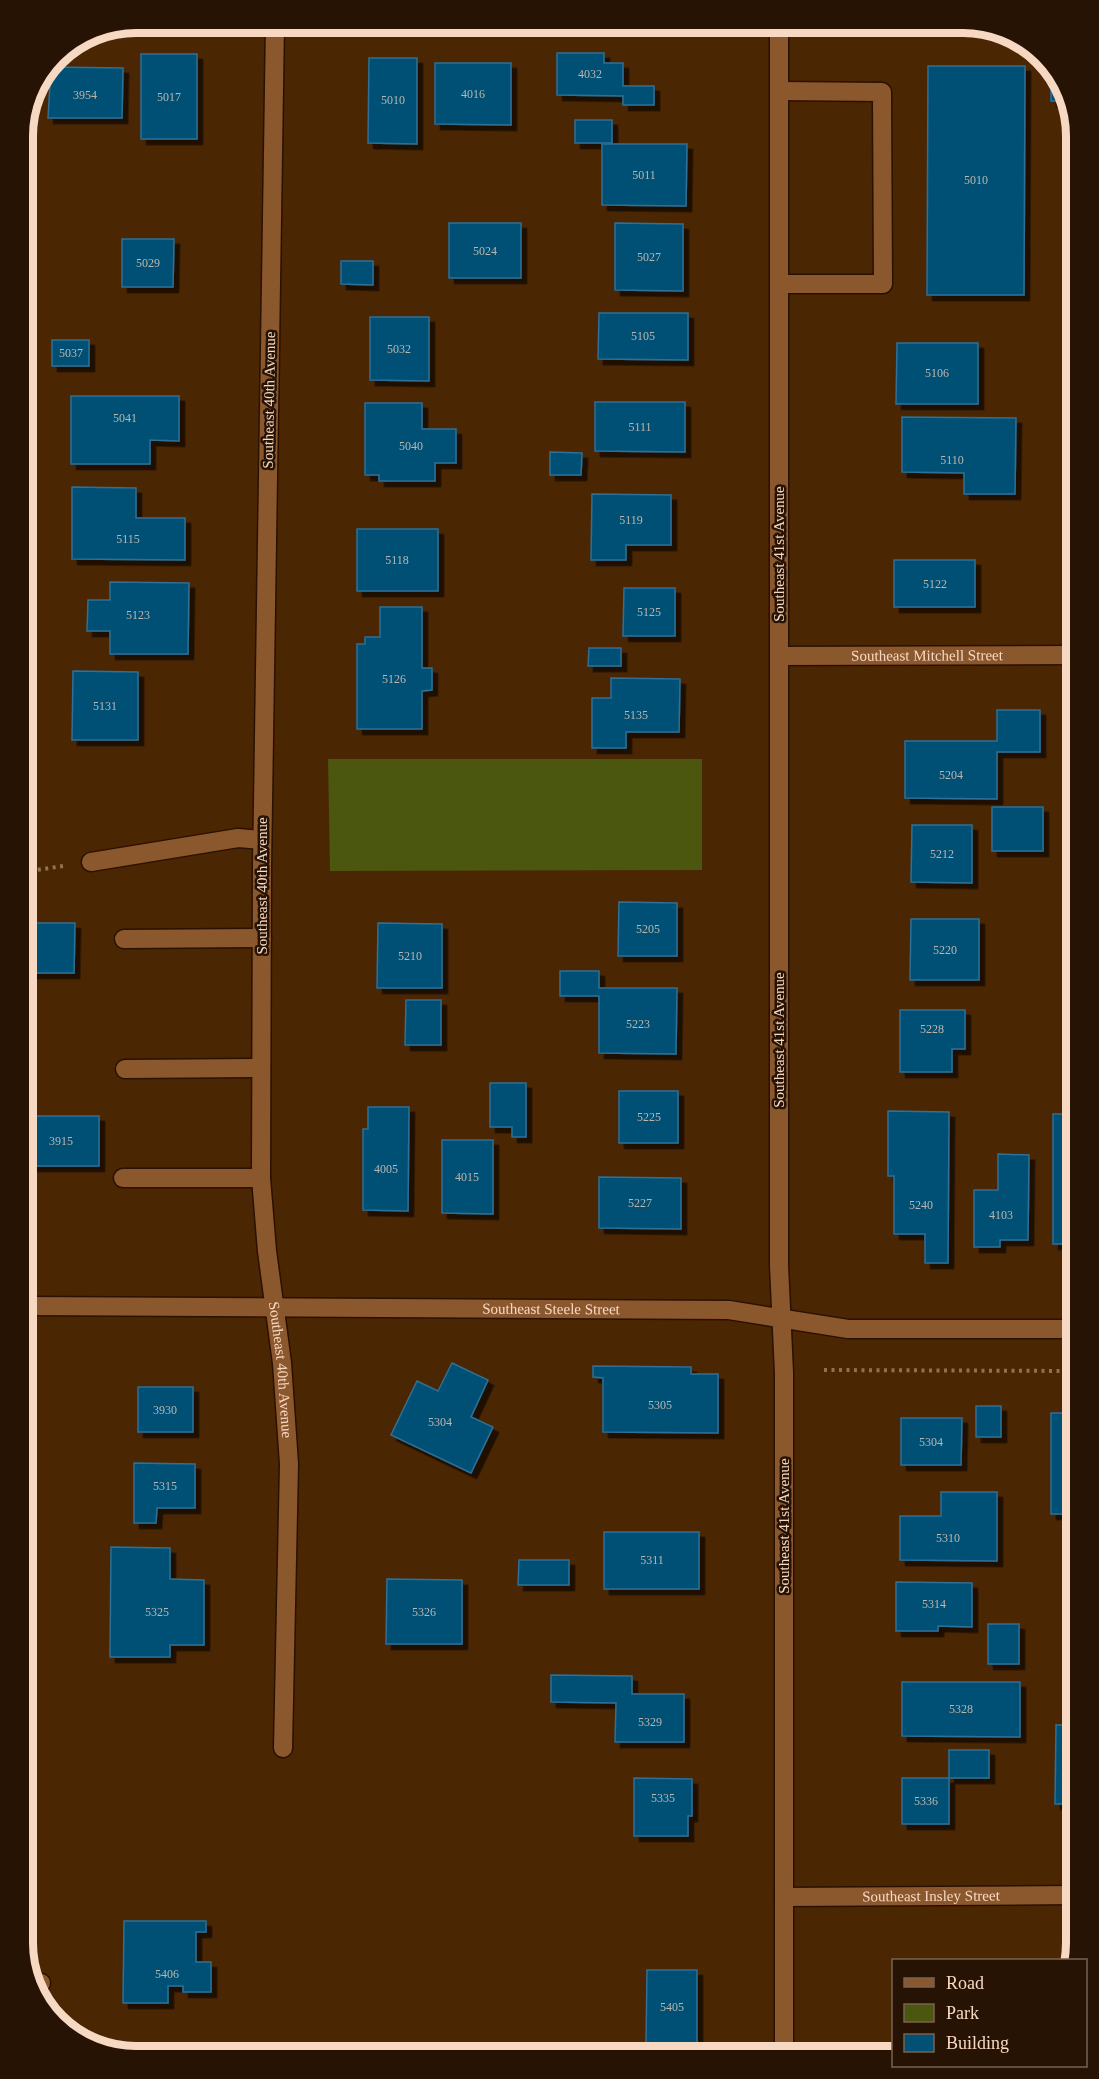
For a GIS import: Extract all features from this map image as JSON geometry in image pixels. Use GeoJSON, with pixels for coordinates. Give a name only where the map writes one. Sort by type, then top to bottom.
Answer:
{"type":"FeatureCollection","features":[{"type":"Feature","properties":{"kind":"street","name":"Southeast 40th Avenue"},"geometry":{"type":"LineString","coordinates":[[275,33],[262,840],[261,1178],[282,1363],[289,1464],[283,1748]]}},
{"type":"Feature","properties":{"kind":"street","name":"Southeast 41st Avenue"},"geometry":{"type":"LineString","coordinates":[[779,33],[779,1265],[784,1385],[784,2046]]}},
{"type":"Feature","properties":{"kind":"street"},"geometry":{"type":"LineString","coordinates":[[780,91],[882,93],[883,284],[780,284]]}},
{"type":"Feature","properties":{"kind":"street","name":"Southeast Mitchell Street"},"geometry":{"type":"LineString","coordinates":[[779,656],[1066,655]]}},
{"type":"Feature","properties":{"kind":"street"},"geometry":{"type":"LineString","coordinates":[[91,862],[238,838],[262,840]]}},
{"type":"Feature","properties":{"kind":"street"},"geometry":{"type":"LineString","coordinates":[[124,939],[262,938]]}},
{"type":"Feature","properties":{"kind":"street"},"geometry":{"type":"LineString","coordinates":[[125,1069],[261,1068]]}},
{"type":"Feature","properties":{"kind":"street"},"geometry":{"type":"LineString","coordinates":[[123,1178],[261,1178]]}},
{"type":"Feature","properties":{"kind":"street","name":"Southeast Steele Street"},"geometry":{"type":"LineString","coordinates":[[33,1306],[729,1311],[848,1329],[1066,1329]]}},
{"type":"Feature","properties":{"kind":"street","name":"Southeast Insley Street"},"geometry":{"type":"LineString","coordinates":[[784,1897],[1066,1895]]}},
{"type":"Feature","properties":{"kind":"path"},"geometry":{"type":"LineString","coordinates":[[33,871],[91,862]]}},
{"type":"Feature","properties":{"kind":"path"},"geometry":{"type":"LineString","coordinates":[[824,1370],[1066,1371]]}},
{"type":"Feature","properties":{"kind":"green space"},"geometry":{"type":"Polygon","coordinates":[[[328,759],[702,759],[702,870],[330,871],[328,759]]]}},
{"type":"Feature","properties":{"kind":"building"},"geometry":{"type":"Polygon","coordinates":[[[557,53],[604,53],[604,63],[623,63],[623,86],[654,86],[654,105],[623,105],[623,96],[557,95],[557,53]]]}},
{"type":"Feature","properties":{"kind":"building"},"geometry":{"type":"Polygon","coordinates":[[[141,54],[197,54],[197,139],[141,139],[141,54]]]}},
{"type":"Feature","properties":{"kind":"building"},"geometry":{"type":"Polygon","coordinates":[[[369,58],[417,58],[417,144],[368,143],[369,58]]]}},
{"type":"Feature","properties":{"kind":"building"},"geometry":{"type":"Polygon","coordinates":[[[435,63],[511,63],[511,125],[435,124],[435,63]]]}},
{"type":"Feature","properties":{"kind":"building"},"geometry":{"type":"Polygon","coordinates":[[[928,66],[1025,66],[1024,295],[927,295],[928,66]]]}},
{"type":"Feature","properties":{"kind":"building"},"geometry":{"type":"Polygon","coordinates":[[[60,67],[123,68],[122,118],[48,118],[50,80],[60,67]]]}},
{"type":"Feature","properties":{"kind":"building"},"geometry":{"type":"Polygon","coordinates":[[[1051,83],[1059,101],[1051,101],[1051,83]]]}},
{"type":"Feature","properties":{"kind":"building"},"geometry":{"type":"Polygon","coordinates":[[[575,120],[612,120],[612,143],[575,143],[575,120]]]}},
{"type":"Feature","properties":{"kind":"building"},"geometry":{"type":"Polygon","coordinates":[[[602,144],[687,144],[686,206],[602,205],[602,144]]]}},
{"type":"Feature","properties":{"kind":"building"},"geometry":{"type":"Polygon","coordinates":[[[449,223],[521,223],[521,278],[449,278],[449,223]]]}},
{"type":"Feature","properties":{"kind":"building"},"geometry":{"type":"Polygon","coordinates":[[[615,223],[683,224],[683,291],[615,290],[615,223]]]}},
{"type":"Feature","properties":{"kind":"building"},"geometry":{"type":"Polygon","coordinates":[[[122,239],[174,239],[173,287],[122,287],[122,239]]]}},
{"type":"Feature","properties":{"kind":"building"},"geometry":{"type":"Polygon","coordinates":[[[341,261],[373,261],[373,285],[341,284],[341,261]]]}},
{"type":"Feature","properties":{"kind":"building"},"geometry":{"type":"Polygon","coordinates":[[[599,313],[688,313],[688,360],[598,359],[599,313]]]}},
{"type":"Feature","properties":{"kind":"building"},"geometry":{"type":"Polygon","coordinates":[[[370,317],[429,317],[429,381],[370,380],[370,317]]]}},
{"type":"Feature","properties":{"kind":"building"},"geometry":{"type":"Polygon","coordinates":[[[52,340],[89,340],[89,366],[52,366],[52,340]]]}},
{"type":"Feature","properties":{"kind":"building"},"geometry":{"type":"Polygon","coordinates":[[[897,343],[978,343],[978,404],[896,404],[897,343]]]}},
{"type":"Feature","properties":{"kind":"building"},"geometry":{"type":"Polygon","coordinates":[[[71,396],[179,396],[179,441],[150,440],[150,464],[71,464],[71,396]]]}},
{"type":"Feature","properties":{"kind":"building"},"geometry":{"type":"Polygon","coordinates":[[[595,402],[685,402],[685,452],[595,451],[595,402]]]}},
{"type":"Feature","properties":{"kind":"building"},"geometry":{"type":"Polygon","coordinates":[[[365,403],[422,403],[422,429],[456,429],[456,463],[435,463],[435,481],[379,481],[379,475],[365,475],[365,403]]]}},
{"type":"Feature","properties":{"kind":"building"},"geometry":{"type":"Polygon","coordinates":[[[902,417],[1016,418],[1015,494],[964,494],[964,473],[902,472],[902,417]]]}},
{"type":"Feature","properties":{"kind":"building"},"geometry":{"type":"Polygon","coordinates":[[[550,452],[582,453],[581,475],[550,475],[550,452]]]}},
{"type":"Feature","properties":{"kind":"building"},"geometry":{"type":"Polygon","coordinates":[[[72,487],[136,488],[136,518],[185,518],[185,560],[72,559],[72,487]]]}},
{"type":"Feature","properties":{"kind":"building"},"geometry":{"type":"Polygon","coordinates":[[[592,494],[671,495],[671,545],[626,545],[626,560],[591,560],[592,494]]]}},
{"type":"Feature","properties":{"kind":"building"},"geometry":{"type":"Polygon","coordinates":[[[357,529],[438,529],[438,591],[357,591],[357,529]]]}},
{"type":"Feature","properties":{"kind":"building"},"geometry":{"type":"Polygon","coordinates":[[[894,560],[975,560],[975,607],[894,607],[894,560]]]}},
{"type":"Feature","properties":{"kind":"building"},"geometry":{"type":"Polygon","coordinates":[[[110,582],[189,583],[188,654],[110,654],[110,631],[87,631],[88,600],[110,600],[110,582]]]}},
{"type":"Feature","properties":{"kind":"building"},"geometry":{"type":"Polygon","coordinates":[[[624,588],[675,588],[675,636],[623,636],[624,588]]]}},
{"type":"Feature","properties":{"kind":"building"},"geometry":{"type":"Polygon","coordinates":[[[380,607],[422,607],[422,668],[432,668],[432,690],[422,691],[422,729],[357,729],[357,644],[365,644],[365,637],[380,637],[380,607]]]}},
{"type":"Feature","properties":{"kind":"building"},"geometry":{"type":"Polygon","coordinates":[[[589,648],[621,648],[621,666],[588,666],[589,648]]]}},
{"type":"Feature","properties":{"kind":"building"},"geometry":{"type":"Polygon","coordinates":[[[73,671],[138,672],[138,740],[72,740],[73,671]]]}},
{"type":"Feature","properties":{"kind":"building"},"geometry":{"type":"Polygon","coordinates":[[[611,678],[680,679],[679,732],[626,732],[626,748],[592,748],[592,698],[611,698],[611,678]]]}},
{"type":"Feature","properties":{"kind":"building"},"geometry":{"type":"Polygon","coordinates":[[[997,710],[1040,710],[1040,752],[997,752],[997,799],[905,798],[905,741],[997,741],[997,710]]]}},
{"type":"Feature","properties":{"kind":"building"},"geometry":{"type":"Polygon","coordinates":[[[992,807],[1043,807],[1043,851],[992,851],[992,807]]]}},
{"type":"Feature","properties":{"kind":"building"},"geometry":{"type":"Polygon","coordinates":[[[912,825],[972,825],[972,883],[911,882],[912,825]]]}},
{"type":"Feature","properties":{"kind":"building"},"geometry":{"type":"Polygon","coordinates":[[[619,902],[677,903],[677,956],[618,956],[619,902]]]}},
{"type":"Feature","properties":{"kind":"building"},"geometry":{"type":"Polygon","coordinates":[[[911,919],[979,919],[979,980],[910,980],[911,919]]]}},
{"type":"Feature","properties":{"kind":"building"},"geometry":{"type":"Polygon","coordinates":[[[33,923],[75,923],[74,973],[33,973],[33,923]]]}},
{"type":"Feature","properties":{"kind":"building"},"geometry":{"type":"Polygon","coordinates":[[[378,923],[442,924],[442,988],[377,988],[378,923]]]}},
{"type":"Feature","properties":{"kind":"building"},"geometry":{"type":"Polygon","coordinates":[[[560,971],[599,971],[599,988],[677,988],[676,1054],[599,1053],[599,996],[560,996],[560,971]]]}},
{"type":"Feature","properties":{"kind":"building"},"geometry":{"type":"Polygon","coordinates":[[[406,1000],[441,1000],[441,1045],[405,1045],[406,1000]]]}},
{"type":"Feature","properties":{"kind":"building"},"geometry":{"type":"Polygon","coordinates":[[[900,1010],[965,1010],[965,1049],[952,1049],[952,1072],[900,1072],[900,1010]]]}},
{"type":"Feature","properties":{"kind":"building"},"geometry":{"type":"Polygon","coordinates":[[[490,1083],[526,1083],[526,1137],[512,1137],[512,1127],[490,1127],[490,1083]]]}},
{"type":"Feature","properties":{"kind":"building"},"geometry":{"type":"Polygon","coordinates":[[[619,1091],[678,1091],[678,1143],[619,1143],[619,1091]]]}},
{"type":"Feature","properties":{"kind":"building"},"geometry":{"type":"Polygon","coordinates":[[[368,1107],[409,1107],[408,1211],[363,1210],[363,1129],[368,1129],[368,1107]]]}},
{"type":"Feature","properties":{"kind":"building"},"geometry":{"type":"Polygon","coordinates":[[[888,1111],[949,1112],[948,1263],[925,1263],[925,1234],[894,1234],[894,1176],[888,1176],[888,1111]]]}},
{"type":"Feature","properties":{"kind":"building"},"geometry":{"type":"Polygon","coordinates":[[[1053,1114],[1066,1114],[1066,1244],[1053,1244],[1053,1114]]]}},
{"type":"Feature","properties":{"kind":"building"},"geometry":{"type":"Polygon","coordinates":[[[33,1116],[99,1116],[99,1166],[33,1166],[33,1116]]]}},
{"type":"Feature","properties":{"kind":"building"},"geometry":{"type":"Polygon","coordinates":[[[442,1140],[493,1140],[493,1214],[442,1213],[442,1140]]]}},
{"type":"Feature","properties":{"kind":"building"},"geometry":{"type":"Polygon","coordinates":[[[998,1154],[1029,1155],[1028,1240],[1000,1240],[1000,1247],[974,1247],[974,1190],[998,1190],[998,1154]]]}},
{"type":"Feature","properties":{"kind":"building"},"geometry":{"type":"Polygon","coordinates":[[[599,1177],[681,1178],[681,1229],[599,1228],[599,1177]]]}},
{"type":"Feature","properties":{"kind":"building"},"geometry":{"type":"Polygon","coordinates":[[[452,1363],[488,1380],[471,1417],[493,1427],[471,1473],[391,1435],[417,1381],[438,1391],[452,1363]]]}},
{"type":"Feature","properties":{"kind":"building"},"geometry":{"type":"Polygon","coordinates":[[[593,1366],[691,1367],[691,1374],[718,1374],[718,1433],[603,1432],[603,1378],[593,1377],[593,1366]]]}},
{"type":"Feature","properties":{"kind":"building"},"geometry":{"type":"Polygon","coordinates":[[[138,1387],[193,1387],[193,1432],[138,1432],[138,1387]]]}},
{"type":"Feature","properties":{"kind":"building"},"geometry":{"type":"Polygon","coordinates":[[[976,1406],[1001,1406],[1001,1437],[976,1437],[976,1406]]]}},
{"type":"Feature","properties":{"kind":"building"},"geometry":{"type":"Polygon","coordinates":[[[1051,1413],[1066,1413],[1066,1514],[1051,1514],[1051,1413]]]}},
{"type":"Feature","properties":{"kind":"building"},"geometry":{"type":"Polygon","coordinates":[[[901,1418],[962,1418],[961,1465],[901,1465],[901,1418]]]}},
{"type":"Feature","properties":{"kind":"building"},"geometry":{"type":"Polygon","coordinates":[[[134,1463],[195,1464],[195,1508],[157,1508],[156,1523],[134,1523],[134,1463]]]}},
{"type":"Feature","properties":{"kind":"building"},"geometry":{"type":"Polygon","coordinates":[[[941,1492],[997,1492],[997,1561],[900,1560],[900,1516],[941,1516],[941,1492]]]}},
{"type":"Feature","properties":{"kind":"building"},"geometry":{"type":"Polygon","coordinates":[[[604,1532],[699,1532],[699,1589],[604,1589],[604,1532]]]}},
{"type":"Feature","properties":{"kind":"building"},"geometry":{"type":"Polygon","coordinates":[[[111,1547],[170,1548],[170,1579],[204,1580],[204,1645],[170,1645],[170,1657],[110,1657],[111,1547]]]}},
{"type":"Feature","properties":{"kind":"building"},"geometry":{"type":"Polygon","coordinates":[[[519,1560],[569,1560],[569,1585],[518,1585],[519,1560]]]}},
{"type":"Feature","properties":{"kind":"building"},"geometry":{"type":"Polygon","coordinates":[[[387,1579],[462,1580],[462,1644],[386,1644],[387,1579]]]}},
{"type":"Feature","properties":{"kind":"building"},"geometry":{"type":"Polygon","coordinates":[[[896,1582],[972,1583],[972,1627],[938,1626],[938,1631],[896,1631],[896,1582]]]}},
{"type":"Feature","properties":{"kind":"building"},"geometry":{"type":"Polygon","coordinates":[[[988,1624],[1019,1624],[1019,1664],[988,1664],[988,1624]]]}},
{"type":"Feature","properties":{"kind":"building"},"geometry":{"type":"Polygon","coordinates":[[[551,1675],[632,1676],[632,1694],[684,1694],[684,1742],[615,1742],[616,1703],[551,1702],[551,1675]]]}},
{"type":"Feature","properties":{"kind":"building"},"geometry":{"type":"Polygon","coordinates":[[[902,1682],[1020,1682],[1020,1737],[902,1736],[902,1682]]]}},
{"type":"Feature","properties":{"kind":"building"},"geometry":{"type":"Polygon","coordinates":[[[1056,1725],[1066,1725],[1066,1804],[1055,1804],[1056,1725]]]}},
{"type":"Feature","properties":{"kind":"building"},"geometry":{"type":"Polygon","coordinates":[[[949,1750],[989,1750],[989,1778],[949,1778],[949,1750]]]}},
{"type":"Feature","properties":{"kind":"building"},"geometry":{"type":"Polygon","coordinates":[[[634,1778],[692,1779],[692,1816],[688,1816],[688,1836],[634,1836],[634,1778]]]}},
{"type":"Feature","properties":{"kind":"building"},"geometry":{"type":"Polygon","coordinates":[[[902,1778],[949,1778],[949,1824],[902,1824],[902,1778]]]}},
{"type":"Feature","properties":{"kind":"building"},"geometry":{"type":"Polygon","coordinates":[[[124,1921],[206,1921],[206,1932],[196,1932],[196,1962],[211,1962],[211,1992],[183,1992],[183,1986],[168,1986],[168,2003],[123,2003],[124,1921]]]}},
{"type":"Feature","properties":{"kind":"building"},"geometry":{"type":"Polygon","coordinates":[[[647,1970],[697,1970],[697,2043],[646,2043],[647,1970]]]}}]}
